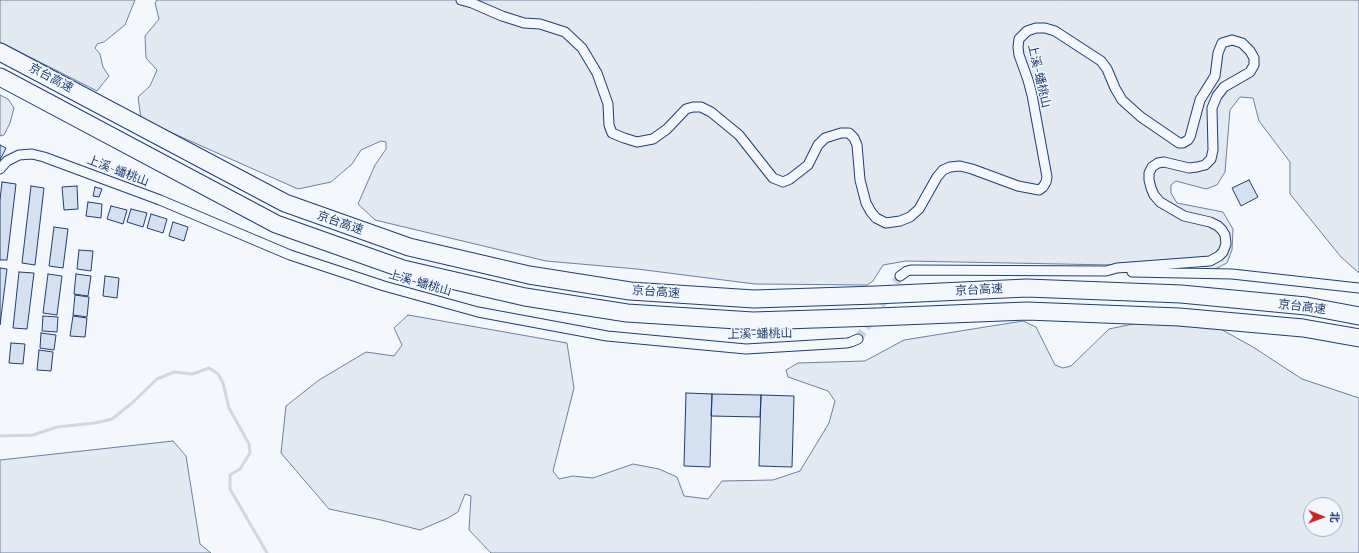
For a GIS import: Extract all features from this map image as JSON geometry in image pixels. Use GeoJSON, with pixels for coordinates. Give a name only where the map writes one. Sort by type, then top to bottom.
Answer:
{"type":"FeatureCollection","features":[{"type":"Feature","properties":{"kind":"highway","name":"京台高速"},"geometry":{"type":"LineString","coordinates":[[0,52],[285,203],[409,247],[529,275],[630,291],[754,299],[1027,288],[1181,294],[1306,306],[1359,316]]}},
{"type":"Feature","properties":{"kind":"highway","name":"京台高速"},"geometry":{"type":"LineString","coordinates":[[0,77],[276,224],[403,269],[525,297],[627,313],[753,321],[877,318],[1027,311],[1179,317],[1303,328],[1359,338]]}},
{"type":"Feature","properties":{"kind":"street","name":"上溪-蟠桃山"},"geometry":{"type":"LineString","coordinates":[[461,0],[524,23],[540,24],[565,32],[582,48],[597,73],[603,86],[608,104],[608,125],[612,133],[624,138],[637,142],[653,139],[667,129],[686,109],[701,107],[711,112],[739,135],[773,178],[783,182],[790,179],[808,165],[818,145],[825,138],[841,133],[849,133],[854,138],[857,145],[860,180],[866,203],[876,218],[886,223],[900,221],[910,217],[919,209],[937,177],[943,170],[950,167],[960,166],[972,169],[1018,186],[1039,190],[1043,187],[1047,177],[1032,95],[1019,55],[1018,47],[1019,39],[1027,31],[1036,28],[1045,28],[1055,31],[1101,61],[1122,100],[1141,117],[1179,143],[1183,143],[1190,137],[1200,100],[1215,76],[1218,53],[1222,43],[1232,40],[1242,43],[1250,51],[1254,58],[1254,65],[1250,72],[1224,87],[1217,96],[1212,108],[1213,150],[1211,159],[1205,166],[1197,168],[1189,168],[1164,162],[1158,163],[1152,167],[1149,173],[1151,188],[1154,195],[1160,202],[1184,216],[1210,222],[1222,230],[1225,235],[1226,244],[1223,252],[1219,256],[1210,261],[1117,268],[1106,271],[911,270],[904,272],[900,276]]}},
{"type":"Feature","properties":{"kind":"street","name":"上溪-蟠桃山"},"geometry":{"type":"LineString","coordinates":[[0,169],[7,161],[19,155],[32,154],[44,156],[160,200],[290,256],[384,286],[478,312],[607,336],[746,349],[847,343],[858,338]]}},
{"type":"Feature","properties":{"kind":"street"},"geometry":{"type":"LineString","coordinates":[[1106,271],[1232,274],[1359,288]]}},
{"type":"Feature","properties":{"kind":"shaded area"},"geometry":{"type":"Polygon","coordinates":[[[0,0],[135,0],[125,25],[104,42],[97,44],[95,48],[100,54],[103,67],[109,76],[97,91],[0,42],[0,0]]]}},
{"type":"Feature","properties":{"kind":"shaded area"},"geometry":{"type":"Polygon","coordinates":[[[157,0],[1359,0],[1359,273],[1341,257],[1290,194],[1290,162],[1259,121],[1253,98],[1240,97],[1230,110],[1225,172],[1217,185],[1206,189],[1176,181],[1171,185],[1171,193],[1177,203],[1223,212],[1233,229],[1232,250],[1227,263],[1209,272],[1113,265],[906,261],[883,265],[873,281],[867,285],[755,284],[637,269],[546,261],[375,220],[358,204],[375,165],[386,149],[386,142],[381,141],[361,150],[352,164],[331,182],[298,189],[141,119],[138,97],[150,86],[157,70],[146,58],[145,36],[159,19],[155,3],[157,0]]]}},
{"type":"Feature","properties":{"kind":"shaded area"},"geometry":{"type":"Polygon","coordinates":[[[0,95],[8,99],[14,108],[10,123],[4,135],[0,136],[0,95]]]}},
{"type":"Feature","properties":{"kind":"shaded area"},"geometry":{"type":"Polygon","coordinates":[[[408,315],[567,343],[574,388],[553,471],[559,479],[573,476],[593,478],[633,464],[659,469],[677,477],[684,496],[708,499],[722,481],[773,480],[800,471],[829,423],[835,401],[828,391],[788,377],[786,370],[798,363],[865,361],[904,340],[1023,321],[1036,327],[1055,365],[1063,368],[1071,366],[1109,329],[1147,321],[1217,327],[1253,347],[1302,379],[1359,398],[1359,553],[491,553],[469,530],[471,496],[465,494],[458,512],[420,530],[329,509],[281,453],[286,406],[319,380],[366,352],[394,356],[402,345],[394,328],[408,315]]]}},
{"type":"Feature","properties":{"kind":"shaded area"},"geometry":{"type":"Polygon","coordinates":[[[173,441],[186,456],[200,544],[211,553],[0,553],[0,460],[173,441]]]}},
{"type":"Feature","properties":{"kind":"building"},"geometry":{"type":"Polygon","coordinates":[[[0,145],[6,148],[0,160],[0,145]]]}},
{"type":"Feature","properties":{"kind":"building"},"geometry":{"type":"Polygon","coordinates":[[[1249,180],[1258,197],[1241,206],[1232,188],[1249,180]]]}},
{"type":"Feature","properties":{"kind":"building"},"geometry":{"type":"Polygon","coordinates":[[[2,182],[16,184],[7,260],[0,260],[0,200],[2,182]]]}},
{"type":"Feature","properties":{"kind":"building"},"geometry":{"type":"Polygon","coordinates":[[[31,186],[44,188],[35,265],[22,263],[31,186]]]}},
{"type":"Feature","properties":{"kind":"building"},"geometry":{"type":"Polygon","coordinates":[[[77,186],[78,209],[64,210],[62,187],[77,186]]]}},
{"type":"Feature","properties":{"kind":"building"},"geometry":{"type":"Polygon","coordinates":[[[95,187],[102,189],[99,197],[93,196],[95,187]]]}},
{"type":"Feature","properties":{"kind":"building"},"geometry":{"type":"Polygon","coordinates":[[[88,202],[102,204],[101,218],[86,216],[88,202]]]}},
{"type":"Feature","properties":{"kind":"building"},"geometry":{"type":"Polygon","coordinates":[[[111,206],[127,210],[123,224],[107,219],[111,206]]]}},
{"type":"Feature","properties":{"kind":"building"},"geometry":{"type":"Polygon","coordinates":[[[131,209],[147,213],[143,227],[127,222],[131,209]]]}},
{"type":"Feature","properties":{"kind":"building"},"geometry":{"type":"Polygon","coordinates":[[[151,214],[167,219],[163,233],[147,228],[151,214]]]}},
{"type":"Feature","properties":{"kind":"building"},"geometry":{"type":"Polygon","coordinates":[[[173,222],[188,227],[184,241],[169,236],[173,222]]]}},
{"type":"Feature","properties":{"kind":"building"},"geometry":{"type":"Polygon","coordinates":[[[54,227],[68,229],[63,268],[49,266],[54,227]]]}},
{"type":"Feature","properties":{"kind":"building"},"geometry":{"type":"Polygon","coordinates":[[[79,250],[93,251],[91,271],[77,269],[79,250]]]}},
{"type":"Feature","properties":{"kind":"building"},"geometry":{"type":"Polygon","coordinates":[[[0,268],[7,269],[0,325],[0,268]]]}},
{"type":"Feature","properties":{"kind":"building"},"geometry":{"type":"Polygon","coordinates":[[[19,272],[34,273],[27,329],[13,328],[19,272]]]}},
{"type":"Feature","properties":{"kind":"building"},"geometry":{"type":"Polygon","coordinates":[[[48,274],[62,276],[57,315],[43,313],[48,274]]]}},
{"type":"Feature","properties":{"kind":"building"},"geometry":{"type":"Polygon","coordinates":[[[76,274],[91,276],[88,296],[74,294],[76,274]]]}},
{"type":"Feature","properties":{"kind":"building"},"geometry":{"type":"Polygon","coordinates":[[[105,276],[119,278],[117,298],[103,296],[105,276]]]}},
{"type":"Feature","properties":{"kind":"building"},"geometry":{"type":"Polygon","coordinates":[[[75,295],[89,297],[87,317],[73,315],[75,295]]]}},
{"type":"Feature","properties":{"kind":"building"},"geometry":{"type":"Polygon","coordinates":[[[43,316],[58,317],[57,332],[42,331],[43,316]]]}},
{"type":"Feature","properties":{"kind":"building"},"geometry":{"type":"Polygon","coordinates":[[[73,316],[87,318],[85,337],[70,336],[73,316]]]}},
{"type":"Feature","properties":{"kind":"building"},"geometry":{"type":"Polygon","coordinates":[[[41,333],[56,335],[54,350],[40,348],[41,333]]]}},
{"type":"Feature","properties":{"kind":"building"},"geometry":{"type":"Polygon","coordinates":[[[11,343],[25,344],[23,364],[9,363],[11,343]]]}},
{"type":"Feature","properties":{"kind":"building"},"geometry":{"type":"Polygon","coordinates":[[[39,350],[53,352],[51,371],[37,370],[39,350]]]}},
{"type":"Feature","properties":{"kind":"building"},"geometry":{"type":"Polygon","coordinates":[[[686,393],[712,394],[710,467],[684,466],[686,393]]]}},
{"type":"Feature","properties":{"kind":"building"},"geometry":{"type":"Polygon","coordinates":[[[712,394],[761,395],[760,417],[711,416],[712,394]]]}},
{"type":"Feature","properties":{"kind":"building"},"geometry":{"type":"Polygon","coordinates":[[[761,395],[794,396],[792,467],[759,466],[761,395]]]}},
{"type":"Feature","properties":{"kind":"waterway"},"geometry":{"type":"LineString","coordinates":[[0,436],[33,435],[57,427],[95,423],[112,419],[132,403],[157,379],[174,372],[193,374],[209,368],[218,374],[223,383],[229,408],[249,444],[250,453],[240,469],[230,475],[230,489],[267,553]]}},
{"type":"Feature","properties":{"kind":"tunnel"},"geometry":{"type":"LineString","coordinates":[[858,339],[900,276]]}}]}
